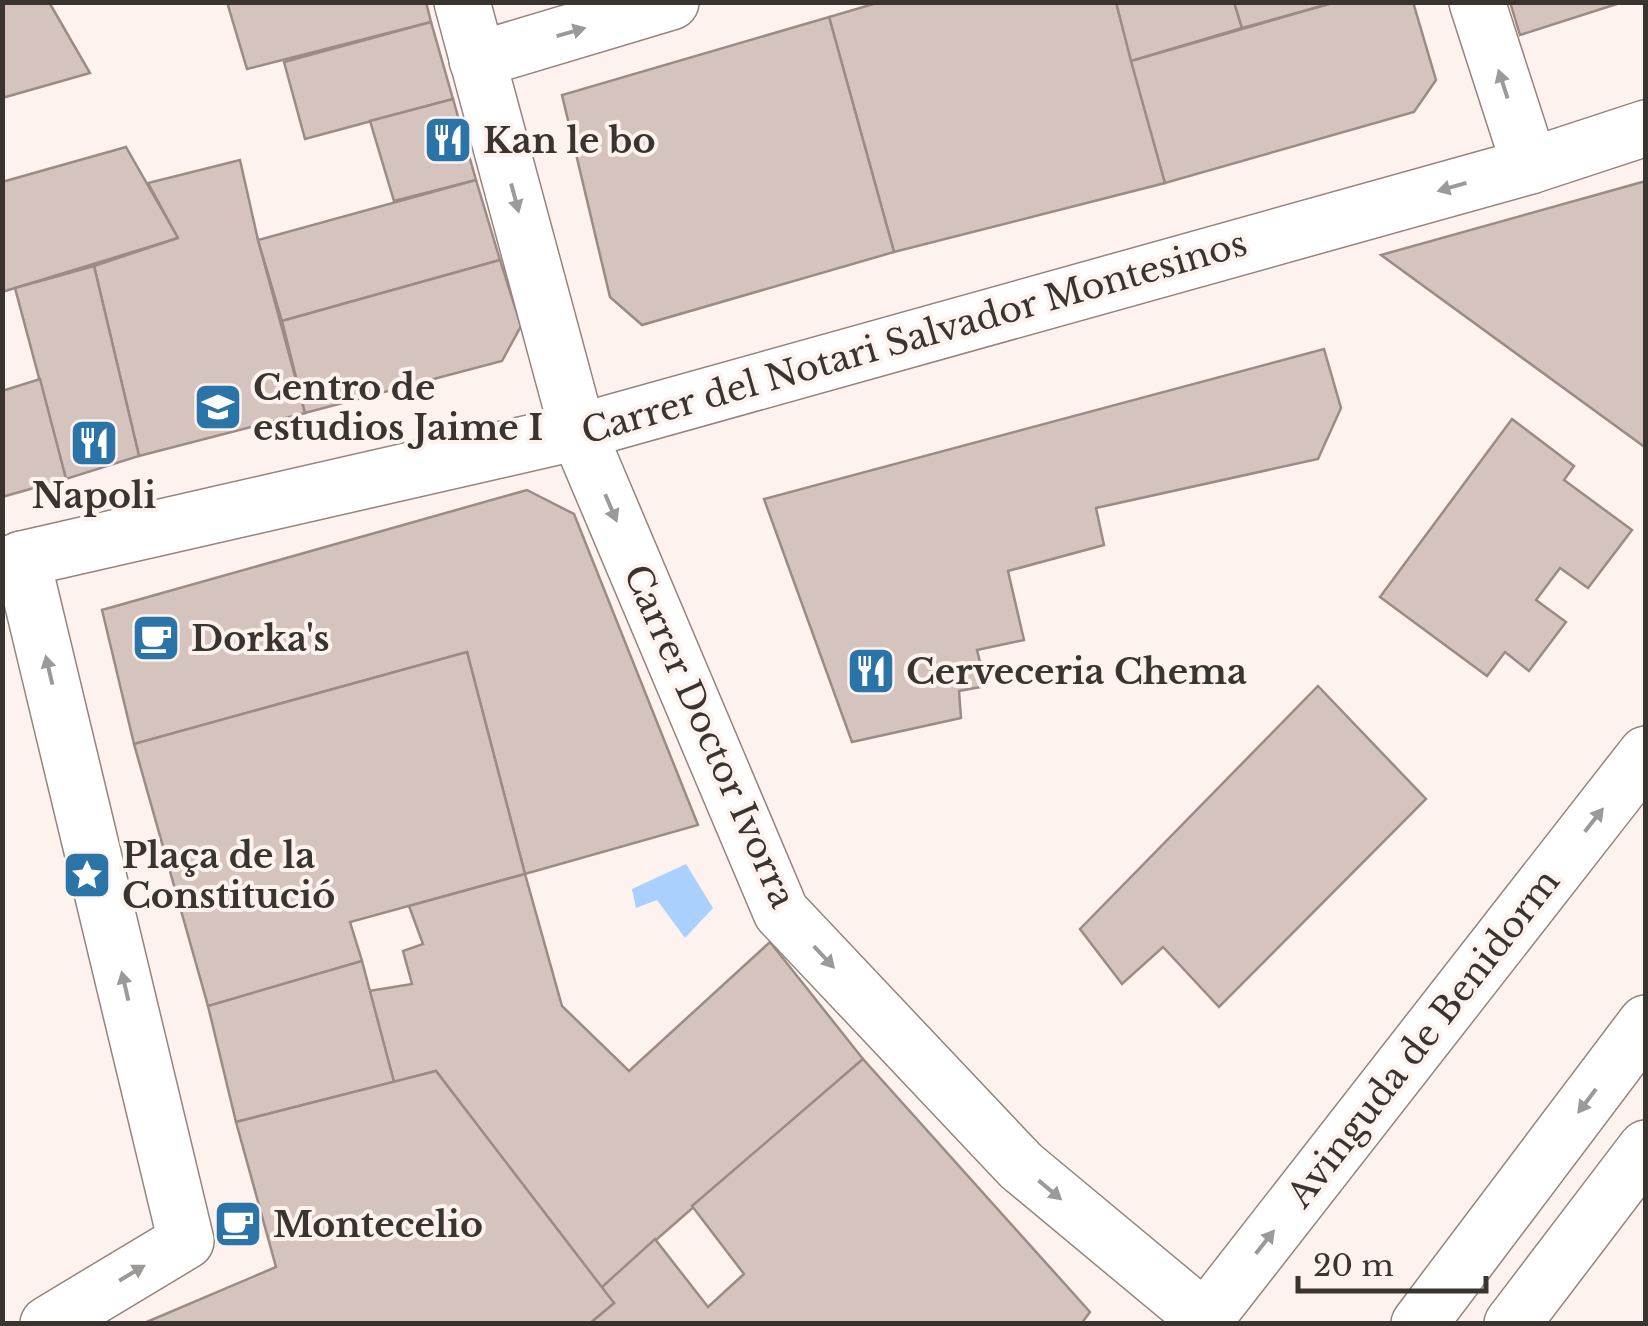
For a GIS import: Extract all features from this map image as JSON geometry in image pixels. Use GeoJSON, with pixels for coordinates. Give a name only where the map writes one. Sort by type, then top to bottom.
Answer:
{"type":"FeatureCollection","features":[{"type":"Feature","properties":{"kind":"street","name":"Carrer Doctor Ivorra"},"geometry":{"type":"LineString","coordinates":[[462,2],[578,432],[781,912],[1021,1166],[1203,1321]]}},
{"type":"Feature","properties":{"kind":"street"},"geometry":{"type":"LineString","coordinates":[[477,60],[671,2]]}},
{"type":"Feature","properties":{"kind":"street"},"geometry":{"type":"LineString","coordinates":[[1477,2],[1530,166]]}},
{"type":"Feature","properties":{"kind":"street","name":"Carrer del Notari Salvador Montesinos"},"geometry":{"type":"LineString","coordinates":[[12,563],[578,432],[1530,166],[1646,128]]}},
{"type":"Feature","properties":{"kind":"street"},"geometry":{"type":"LineString","coordinates":[[12,563],[186,1241],[48,1324]]}},
{"type":"Feature","properties":{"kind":"street","name":"Avinguda de Benidorm"},"geometry":{"type":"LineString","coordinates":[[1203,1321],[1646,754]]}},
{"type":"Feature","properties":{"kind":"street"},"geometry":{"type":"LineString","coordinates":[[1419,1324],[1646,1024]]}},
{"type":"Feature","properties":{"kind":"street"},"geometry":{"type":"LineString","coordinates":[[1512,1324],[1646,1148]]}},
{"type":"Feature","properties":{"kind":"water"},"geometry":{"type":"Polygon","coordinates":[[[686,864],[713,908],[685,938],[657,900],[636,908],[632,889],[686,864]]]}},
{"type":"Feature","properties":{"kind":"building"},"geometry":{"type":"Polygon","coordinates":[[[2,2],[49,2],[90,73],[2,98],[2,2]]]}},
{"type":"Feature","properties":{"kind":"building"},"geometry":{"type":"Polygon","coordinates":[[[227,2],[426,2],[431,22],[247,69],[227,2]]]}},
{"type":"Feature","properties":{"kind":"building"},"geometry":{"type":"Polygon","coordinates":[[[880,2],[1116,2],[1165,183],[894,252],[829,17],[880,2]]]}},
{"type":"Feature","properties":{"kind":"building"},"geometry":{"type":"Polygon","coordinates":[[[1116,2],[1234,2],[1242,28],[1131,61],[1116,2]]]}},
{"type":"Feature","properties":{"kind":"building"},"geometry":{"type":"Polygon","coordinates":[[[1234,2],[1336,2],[1242,28],[1234,2]]]}},
{"type":"Feature","properties":{"kind":"building"},"geometry":{"type":"Polygon","coordinates":[[[1336,2],[1413,2],[1436,80],[1414,112],[1165,183],[1131,61],[1336,2]]]}},
{"type":"Feature","properties":{"kind":"building"},"geometry":{"type":"Polygon","coordinates":[[[1510,2],[1623,2],[1520,35],[1510,2]]]}},
{"type":"Feature","properties":{"kind":"building"},"geometry":{"type":"Polygon","coordinates":[[[829,17],[894,252],[642,325],[610,297],[562,95],[829,17]]]}},
{"type":"Feature","properties":{"kind":"building"},"geometry":{"type":"Polygon","coordinates":[[[431,22],[453,99],[305,139],[284,62],[431,22]]]}},
{"type":"Feature","properties":{"kind":"building"},"geometry":{"type":"Polygon","coordinates":[[[453,99],[476,180],[394,201],[370,121],[453,99]]]}},
{"type":"Feature","properties":{"kind":"building"},"geometry":{"type":"Polygon","coordinates":[[[126,147],[178,238],[2,292],[2,182],[126,147]]]}},
{"type":"Feature","properties":{"kind":"building"},"geometry":{"type":"Polygon","coordinates":[[[240,160],[305,413],[139,456],[94,266],[178,238],[148,183],[240,160]]]}},
{"type":"Feature","properties":{"kind":"building"},"geometry":{"type":"Polygon","coordinates":[[[476,180],[500,260],[282,321],[258,240],[476,180]]]}},
{"type":"Feature","properties":{"kind":"building"},"geometry":{"type":"Polygon","coordinates":[[[1646,181],[1646,448],[1381,255],[1646,181]]]}},
{"type":"Feature","properties":{"kind":"building"},"geometry":{"type":"Polygon","coordinates":[[[500,260],[521,326],[502,361],[305,413],[282,321],[500,260]]]}},
{"type":"Feature","properties":{"kind":"building"},"geometry":{"type":"Polygon","coordinates":[[[94,266],[139,456],[66,479],[15,288],[94,266]]]}},
{"type":"Feature","properties":{"kind":"building"},"geometry":{"type":"Polygon","coordinates":[[[1324,349],[1341,408],[1318,459],[1096,508],[1104,545],[1008,571],[1024,640],[977,650],[986,686],[959,691],[961,718],[852,742],[764,499],[1324,349]]]}},
{"type":"Feature","properties":{"kind":"building"},"geometry":{"type":"Polygon","coordinates":[[[40,379],[66,479],[2,497],[2,391],[40,379]]]}},
{"type":"Feature","properties":{"kind":"building"},"geometry":{"type":"Polygon","coordinates":[[[1512,419],[1574,466],[1564,480],[1632,530],[1588,588],[1560,568],[1536,600],[1566,622],[1529,671],[1505,652],[1487,676],[1380,597],[1512,419]]]}},
{"type":"Feature","properties":{"kind":"building"},"geometry":{"type":"Polygon","coordinates":[[[527,490],[574,514],[698,825],[525,874],[467,652],[134,744],[102,610],[527,490]]]}},
{"type":"Feature","properties":{"kind":"building"},"geometry":{"type":"Polygon","coordinates":[[[467,652],[525,874],[350,922],[362,961],[208,1006],[134,744],[467,652]]]}},
{"type":"Feature","properties":{"kind":"building"},"geometry":{"type":"Polygon","coordinates":[[[1318,686],[1426,799],[1219,1007],[1163,947],[1122,984],[1080,929],[1318,686]]]}},
{"type":"Feature","properties":{"kind":"building"},"geometry":{"type":"Polygon","coordinates":[[[525,874],[562,1006],[629,1071],[770,942],[863,1059],[601,1288],[436,1071],[394,1082],[369,991],[412,984],[403,951],[423,944],[409,906],[525,874]]]}},
{"type":"Feature","properties":{"kind":"building"},"geometry":{"type":"Polygon","coordinates":[[[362,961],[394,1082],[236,1122],[208,1006],[362,961]]]}},
{"type":"Feature","properties":{"kind":"building"},"geometry":{"type":"Polygon","coordinates":[[[863,1059],[1090,1312],[1081,1324],[589,1324],[614,1303],[601,1288],[655,1239],[708,1307],[744,1274],[692,1206],[863,1059]]]}},
{"type":"Feature","properties":{"kind":"building"},"geometry":{"type":"Polygon","coordinates":[[[436,1071],[614,1303],[589,1324],[142,1324],[276,1267],[236,1122],[436,1071]]]}},
{"type":"Feature","properties":{"kind":"place","name":"Kan le bo"},"geometry":{"type":"Point","coordinates":[448,140]}},
{"type":"Feature","properties":{"kind":"place","name":"Centro de estudios Jaime I"},"geometry":{"type":"Point","coordinates":[218,407]}},
{"type":"Feature","properties":{"kind":"place","name":"Napoli"},"geometry":{"type":"Point","coordinates":[94,443]}},
{"type":"Feature","properties":{"kind":"place","name":"Dorka's"},"geometry":{"type":"Point","coordinates":[156,638]}},
{"type":"Feature","properties":{"kind":"place","name":"Cerveceria Chema"},"geometry":{"type":"Point","coordinates":[871,671]}},
{"type":"Feature","properties":{"kind":"place","name":"Plaça de la Constitució"},"geometry":{"type":"Point","coordinates":[87,875]}},
{"type":"Feature","properties":{"kind":"place","name":"Montecelio"},"geometry":{"type":"Point","coordinates":[238,1224]}}]}
